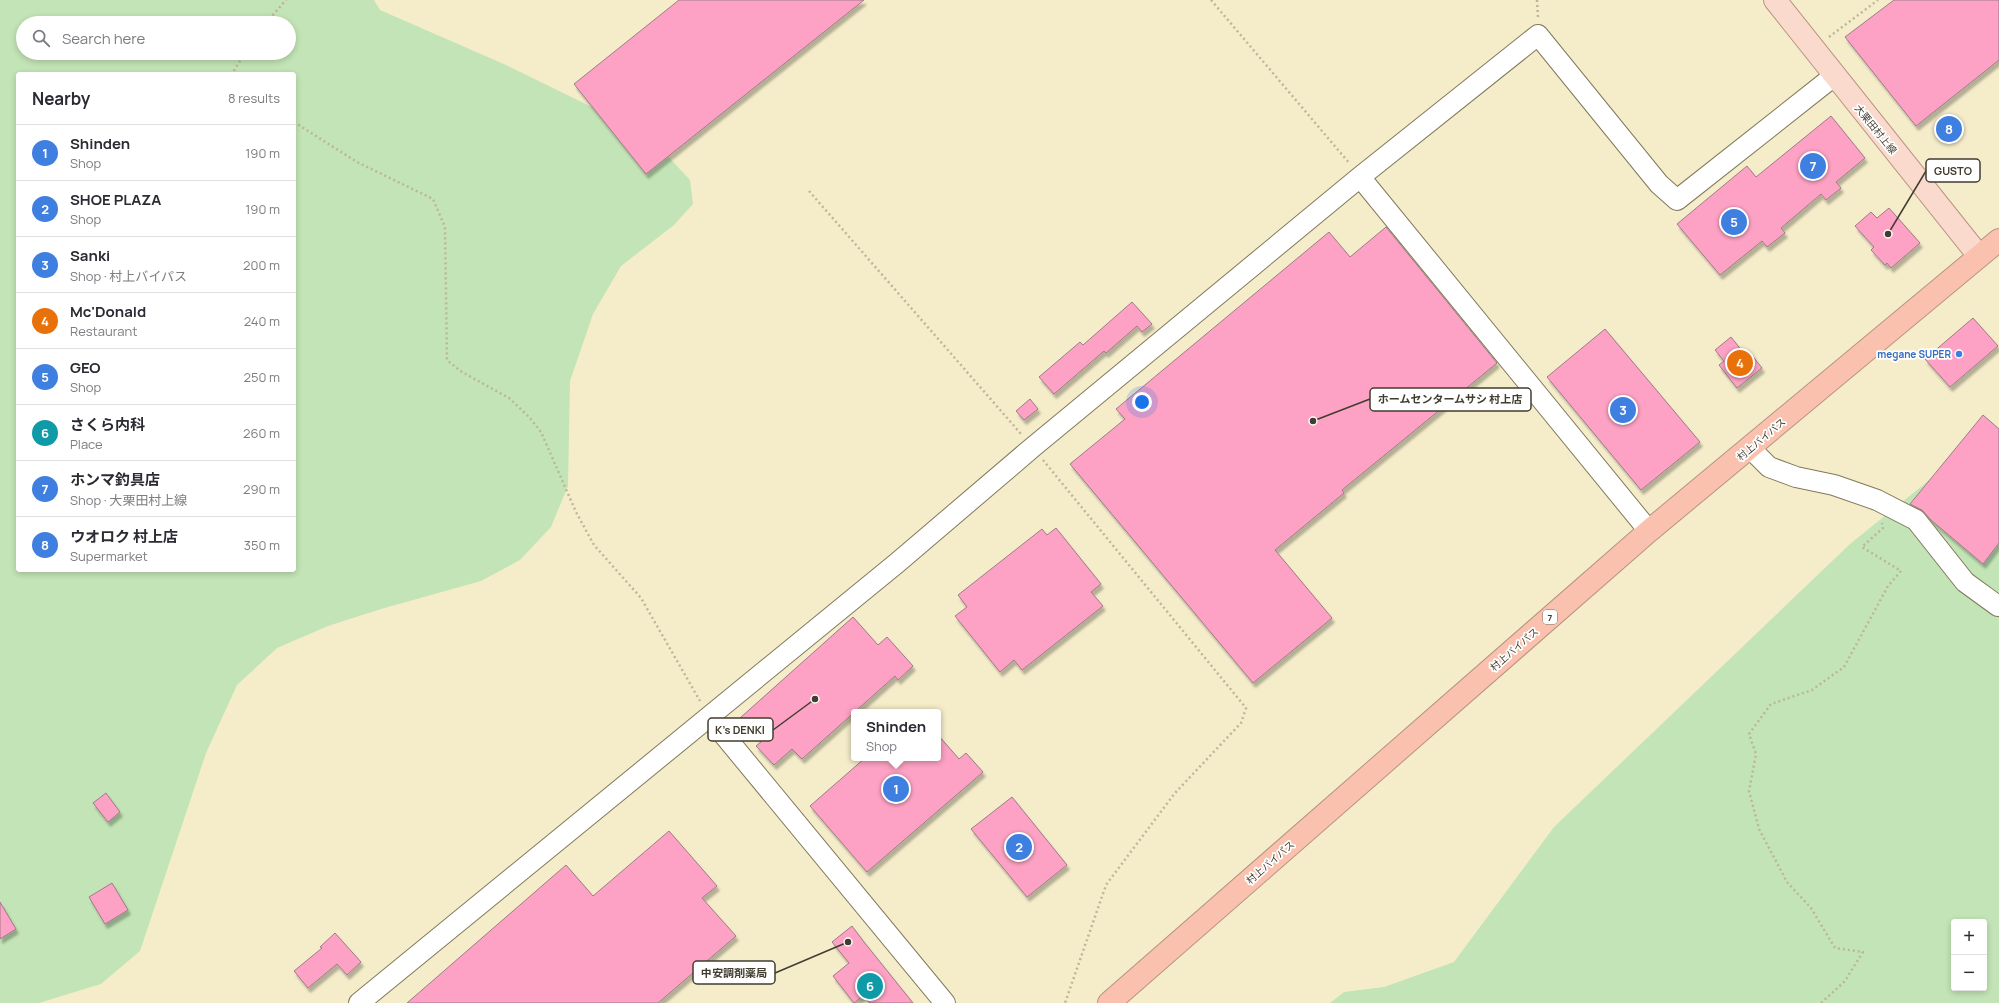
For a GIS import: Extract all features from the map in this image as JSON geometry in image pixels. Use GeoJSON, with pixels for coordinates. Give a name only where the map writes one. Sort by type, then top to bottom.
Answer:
{"type":"FeatureCollection","features":[{"type":"Feature","properties":{"kind":"highway","name":"村上バイパス"},"geometry":{"type":"LineString","coordinates":[[1109,1003],[1649,531],[1999,240]]}},
{"type":"Feature","properties":{"kind":"main road","name":"大栗田村上線"},"geometry":{"type":"LineString","coordinates":[[1775,0],[1834,76],[1979,256]]}},
{"type":"Feature","properties":{"kind":"street"},"geometry":{"type":"LineString","coordinates":[[359,1003],[898,563],[1033,447],[1360,176],[1538,35],[1660,184],[1677,200],[1834,76]]}},
{"type":"Feature","properties":{"kind":"street"},"geometry":{"type":"LineString","coordinates":[[1360,176],[1649,531]]}},
{"type":"Feature","properties":{"kind":"street"},"geometry":{"type":"LineString","coordinates":[[1750,448],[1769,467],[1796,477],[1834,484],[1877,500],[1916,520],[1965,582],[1998,606]]}},
{"type":"Feature","properties":{"kind":"street"},"geometry":{"type":"LineString","coordinates":[[709,717],[945,1003]]}},
{"type":"Feature","properties":{"kind":"path"},"geometry":{"type":"LineString","coordinates":[[272,16],[286,0]]}},
{"type":"Feature","properties":{"kind":"path"},"geometry":{"type":"LineString","coordinates":[[1211,0],[1360,176]]}},
{"type":"Feature","properties":{"kind":"path"},"geometry":{"type":"LineString","coordinates":[[1813,49],[1878,0]]}},
{"type":"Feature","properties":{"kind":"path"},"geometry":{"type":"LineString","coordinates":[[233,72],[241,60]]}},
{"type":"Feature","properties":{"kind":"path"},"geometry":{"type":"LineString","coordinates":[[296,123],[357,162],[433,199],[445,227],[447,360],[462,372],[509,398],[529,417],[541,432],[576,512],[594,545],[641,598],[709,717]]}},
{"type":"Feature","properties":{"kind":"path"},"geometry":{"type":"LineString","coordinates":[[809,191],[1033,447],[1246,708],[1241,723],[1175,793],[1106,885],[1065,1003]]}},
{"type":"Feature","properties":{"kind":"path"},"geometry":{"type":"LineString","coordinates":[[1821,1003],[1845,981],[1863,952],[1835,948],[1811,908],[1787,882],[1763,836],[1748,791],[1756,754],[1749,734],[1771,704],[1812,690],[1844,667],[1888,586],[1901,571],[1862,547],[1883,528],[1877,500]]}},
{"type":"Feature","properties":{"kind":"green space"},"geometry":{"type":"Polygon","coordinates":[[[0,0],[374,0],[380,10],[506,65],[647,134],[690,180],[693,204],[674,225],[621,266],[593,314],[570,381],[568,486],[551,527],[520,560],[481,581],[381,609],[328,626],[277,648],[237,685],[206,753],[140,951],[101,984],[39,1003],[0,1003],[0,0]]]}},
{"type":"Feature","properties":{"kind":"green space"},"geometry":{"type":"Polygon","coordinates":[[[1999,428],[1999,1003],[1330,1003],[1344,992],[1384,987],[1454,962],[1554,827],[1850,544],[1943,469],[1999,428]]]}},
{"type":"Feature","properties":{"kind":"building"},"geometry":{"type":"Polygon","coordinates":[[[679,0],[864,0],[646,174],[574,84],[679,0]]]}},
{"type":"Feature","properties":{"kind":"building"},"geometry":{"type":"Polygon","coordinates":[[[1894,0],[1999,0],[1999,60],[1916,126],[1845,37],[1894,0]]]}},
{"type":"Feature","properties":{"kind":"building"},"geometry":{"type":"Polygon","coordinates":[[[1831,116],[1865,158],[1836,182],[1841,188],[1826,200],[1821,194],[1781,228],[1785,233],[1767,247],[1762,241],[1720,275],[1677,224],[1747,166],[1756,177],[1831,116]]]}},
{"type":"Feature","properties":{"kind":"building"},"geometry":{"type":"Polygon","coordinates":[[[1889,208],[1920,243],[1891,268],[1887,263],[1885,265],[1871,250],[1874,247],[1855,226],[1871,212],[1877,218],[1889,208]]]}},
{"type":"Feature","properties":{"kind":"building"},"geometry":{"type":"Polygon","coordinates":[[[1386,227],[1497,363],[1342,490],[1344,493],[1275,550],[1332,618],[1253,683],[1070,464],[1125,419],[1116,409],[1329,232],[1350,257],[1386,227]]]}},
{"type":"Feature","properties":{"kind":"building"},"geometry":{"type":"Polygon","coordinates":[[[1132,302],[1152,324],[1142,332],[1137,326],[1106,353],[1104,351],[1054,394],[1039,377],[1080,342],[1083,345],[1132,302]]]}},
{"type":"Feature","properties":{"kind":"building","name":"megane SUPER"},"geometry":{"type":"Polygon","coordinates":[[[1973,318],[1998,346],[1950,387],[1925,359],[1973,318]]]}},
{"type":"Feature","properties":{"kind":"building"},"geometry":{"type":"Polygon","coordinates":[[[1605,329],[1700,442],[1641,490],[1547,377],[1605,329]]]}},
{"type":"Feature","properties":{"kind":"building"},"geometry":{"type":"Polygon","coordinates":[[[1731,337],[1746,356],[1750,353],[1762,368],[1737,388],[1719,365],[1724,361],[1715,350],[1731,337]]]}},
{"type":"Feature","properties":{"kind":"building"},"geometry":{"type":"Polygon","coordinates":[[[1030,399],[1038,409],[1024,420],[1016,411],[1030,399]]]}},
{"type":"Feature","properties":{"kind":"building"},"geometry":{"type":"Polygon","coordinates":[[[1983,415],[1999,429],[1999,543],[1983,564],[1931,520],[1922,510],[1910,504],[1983,415]]]}},
{"type":"Feature","properties":{"kind":"building"},"geometry":{"type":"Polygon","coordinates":[[[1056,528],[1101,584],[1091,592],[1103,606],[1022,670],[1014,660],[1000,672],[955,616],[967,607],[958,595],[1042,529],[1047,535],[1056,528]]]}},
{"type":"Feature","properties":{"kind":"building"},"geometry":{"type":"Polygon","coordinates":[[[853,617],[878,645],[887,637],[913,666],[898,680],[895,676],[858,709],[851,709],[851,715],[802,759],[792,749],[774,765],[756,746],[761,742],[740,718],[853,617]]]}},
{"type":"Feature","properties":{"kind":"building"},"geometry":{"type":"Polygon","coordinates":[[[941,738],[959,759],[966,753],[983,772],[867,872],[810,806],[862,761],[941,761],[941,738]]]}},
{"type":"Feature","properties":{"kind":"building"},"geometry":{"type":"Polygon","coordinates":[[[106,793],[120,812],[108,822],[93,803],[106,793]]]}},
{"type":"Feature","properties":{"kind":"building"},"geometry":{"type":"Polygon","coordinates":[[[1012,797],[1067,865],[1027,897],[971,829],[1012,797]]]}},
{"type":"Feature","properties":{"kind":"building"},"geometry":{"type":"Polygon","coordinates":[[[669,831],[717,886],[702,898],[736,936],[658,1003],[407,1003],[566,865],[593,896],[669,831]]]}},
{"type":"Feature","properties":{"kind":"building"},"geometry":{"type":"Polygon","coordinates":[[[112,883],[128,910],[105,924],[89,897],[112,883]]]}},
{"type":"Feature","properties":{"kind":"building"},"geometry":{"type":"Polygon","coordinates":[[[0,902],[16,929],[0,939],[0,902]]]}},
{"type":"Feature","properties":{"kind":"building"},"geometry":{"type":"Polygon","coordinates":[[[852,926],[913,1003],[870,1003],[864,995],[854,1003],[833,976],[849,963],[832,942],[852,926]]]}},
{"type":"Feature","properties":{"kind":"building"},"geometry":{"type":"Polygon","coordinates":[[[335,933],[361,962],[347,975],[337,964],[308,988],[294,971],[322,948],[320,947],[335,933]]]}},
{"type":"Feature","properties":{"kind":"place","name":"ウオロク 村上店"},"geometry":{"type":"Point","coordinates":[1949,129]}},
{"type":"Feature","properties":{"kind":"place","name":"ホンマ釣具店"},"geometry":{"type":"Point","coordinates":[1813,166]}},
{"type":"Feature","properties":{"kind":"place","name":"GEO"},"geometry":{"type":"Point","coordinates":[1734,222]}},
{"type":"Feature","properties":{"kind":"place","name":"GUSTO"},"geometry":{"type":"Point","coordinates":[1888,234]}},
{"type":"Feature","properties":{"kind":"place","name":"megane SUPER"},"geometry":{"type":"Point","coordinates":[1959,354]}},
{"type":"Feature","properties":{"kind":"place","name":"Mc'Donald"},"geometry":{"type":"Point","coordinates":[1740,363]}},
{"type":"Feature","properties":{"kind":"place","name":"Sanki"},"geometry":{"type":"Point","coordinates":[1623,410]}},
{"type":"Feature","properties":{"kind":"place","name":"ホームセンタームサシ 村上店"},"geometry":{"type":"Point","coordinates":[1313,421]}},
{"type":"Feature","properties":{"kind":"place","name":"K's DENKI"},"geometry":{"type":"Point","coordinates":[815,699]}},
{"type":"Feature","properties":{"kind":"place","name":"Shinden"},"geometry":{"type":"Point","coordinates":[896,789]}},
{"type":"Feature","properties":{"kind":"place","name":"SHOE PLAZA"},"geometry":{"type":"Point","coordinates":[1019,847]}},
{"type":"Feature","properties":{"kind":"place","name":"中安調剤薬局"},"geometry":{"type":"Point","coordinates":[848,942]}},
{"type":"Feature","properties":{"kind":"place","name":"さくら内科"},"geometry":{"type":"Point","coordinates":[870,986]}}]}
